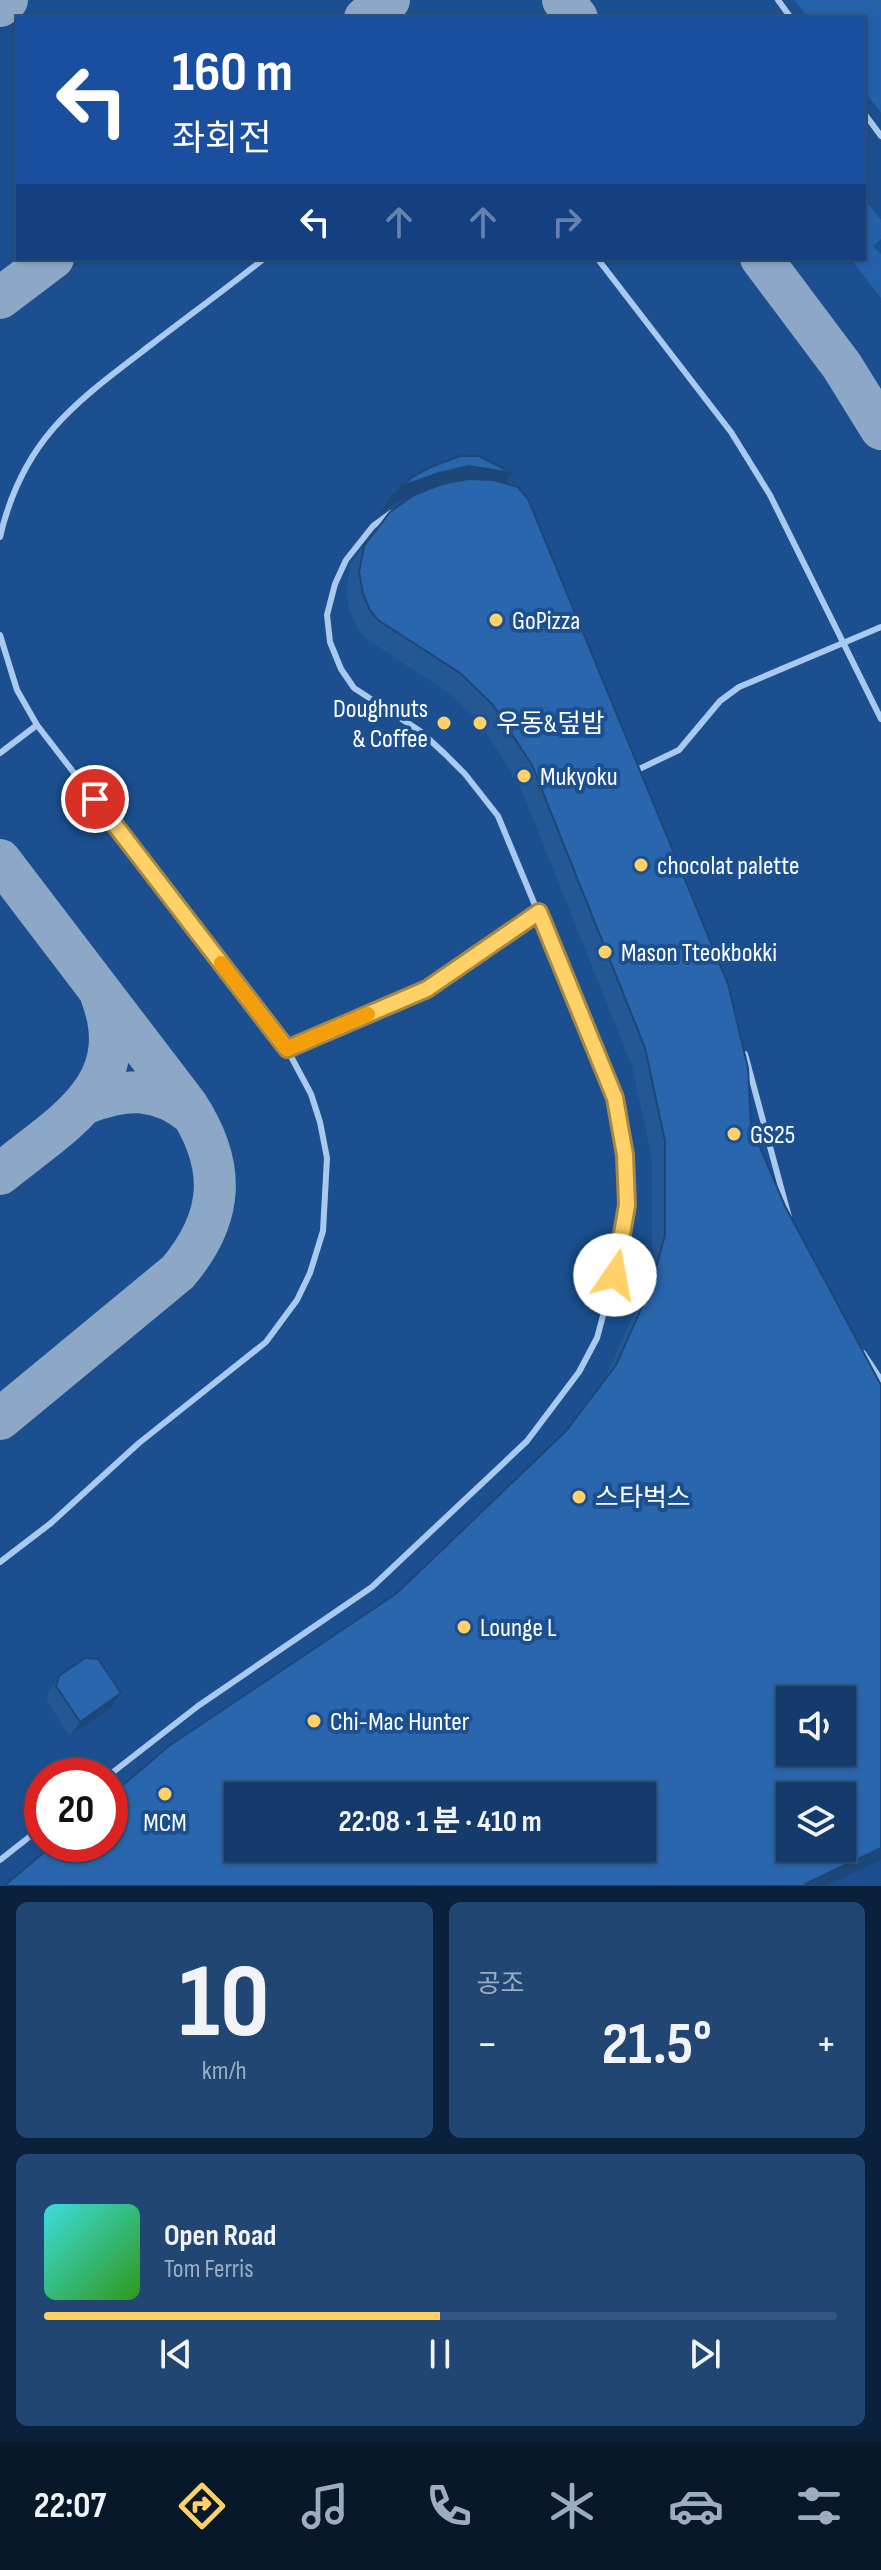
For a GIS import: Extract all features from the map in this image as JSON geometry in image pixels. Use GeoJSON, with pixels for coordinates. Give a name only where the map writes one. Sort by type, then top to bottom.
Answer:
{"type":"FeatureCollection","features":[{"type":"Feature","properties":{"kind":"lane"},"geometry":{"type":"LineString","coordinates":[[866,116],[881,136]]}},
{"type":"Feature","properties":{"kind":"lane"},"geometry":{"type":"LineString","coordinates":[[0,537],[6,513],[32,457],[69,410],[262,260]]}},
{"type":"Feature","properties":{"kind":"lane"},"geometry":{"type":"LineString","coordinates":[[599,260],[731,432],[770,495],[881,719]]}},
{"type":"Feature","properties":{"kind":"lane"},"geometry":{"type":"LineString","coordinates":[[128,1760],[198,1706],[372,1587],[527,1441],[570,1385],[597,1338],[620,1253],[627,1205],[625,1155],[615,1098],[498,816],[465,774],[420,731],[354,688],[341,669],[330,642],[327,615],[335,584],[346,560],[373,526],[398,508]]}},
{"type":"Feature","properties":{"kind":"lane"},"geometry":{"type":"LineString","coordinates":[[633,772],[679,750],[720,701],[739,687],[881,627]]}},
{"type":"Feature","properties":{"kind":"lane"},"geometry":{"type":"LineString","coordinates":[[0,635],[17,690],[37,725],[287,1049],[311,1094],[327,1158],[323,1231],[310,1273],[297,1300],[266,1342],[139,1443],[51,1523],[0,1562]]}},
{"type":"Feature","properties":{"kind":"lane"},"geometry":{"type":"LineString","coordinates":[[0,753],[37,725]]}},
{"type":"Feature","properties":{"kind":"lane"},"geometry":{"type":"LineString","coordinates":[[628,758],[639,786]]}},
{"type":"Feature","properties":{"kind":"lane"},"geometry":{"type":"LineString","coordinates":[[287,1049],[427,989],[539,912]]}},
{"type":"Feature","properties":{"kind":"lane"},"geometry":{"type":"LineString","coordinates":[[741,1040],[790,1223]]}},
{"type":"Feature","properties":{"kind":"lane"},"geometry":{"type":"LineString","coordinates":[[858,1345],[881,1380]]}},
{"type":"Feature","properties":{"kind":"lane"},"geometry":{"type":"LineString","coordinates":[[0,1860],[24,1841]]}},
{"type":"Feature","properties":{"kind":"shaded area"},"geometry":{"type":"Polygon","coordinates":[[[794,0],[881,0],[881,113],[866,93],[866,16],[806,16],[794,0]]]}},
{"type":"Feature","properties":{"kind":"shaded area"},"geometry":{"type":"Polygon","coordinates":[[[866,201],[881,220],[881,239],[873,246],[881,254],[881,298],[852,260],[866,260],[866,201]]]}},
{"type":"Feature","properties":{"kind":"building"},"geometry":{"type":"Polygon","coordinates":[[[460,456],[479,456],[512,473],[469,466],[408,484],[391,497],[412,477],[460,456]]]}},
{"type":"Feature","properties":{"kind":"building"},"geometry":{"type":"Polygon","coordinates":[[[469,479],[493,480],[518,487],[528,499],[728,984],[748,1068],[751,1126],[785,1206],[881,1385],[881,1848],[856,1860],[856,1782],[776,1782],[776,1862],[851,1862],[806,1886],[4,1886],[33,1862],[128,1862],[128,1781],[169,1746],[397,1593],[566,1431],[616,1365],[650,1289],[665,1235],[665,1141],[645,1048],[532,765],[493,705],[460,673],[378,620],[363,594],[359,572],[364,546],[390,512],[414,495],[442,484],[469,479]]]}},
{"type":"Feature","properties":{"kind":"building"},"geometry":{"type":"Polygon","coordinates":[[[85,1658],[98,1659],[121,1693],[80,1722],[56,1686],[59,1676],[85,1658]]]}},
{"type":"Feature","properties":{"kind":"taxiway"},"geometry":{"type":"LineString","coordinates":[[0,6],[7,0]]}},
{"type":"Feature","properties":{"kind":"taxiway"},"geometry":{"type":"LineString","coordinates":[[368,16],[389,0]]}},
{"type":"Feature","properties":{"kind":"taxiway"},"geometry":{"type":"LineString","coordinates":[[563,0],[575,16]]}},
{"type":"Feature","properties":{"kind":"taxiway"},"geometry":{"type":"LineString","coordinates":[[0,298],[50,260]]}},
{"type":"Feature","properties":{"kind":"taxiway"},"geometry":{"type":"LineString","coordinates":[[762,260],[842,366],[881,429]]}},
{"type":"Feature","properties":{"kind":"taxiway"},"geometry":{"type":"LineString","coordinates":[[0,860],[187,1105],[209,1149],[215,1190],[205,1231],[178,1272],[0,1419]]}},
{"type":"Feature","properties":{"kind":"taxiway"},"geometry":{"type":"LineString","coordinates":[[0,1174],[68,1120],[101,1079],[109,1055],[109,1027],[101,995]]}},
{"type":"Feature","properties":{"kind":"taxiway"},"geometry":{"type":"LineString","coordinates":[[86,1103],[115,1094],[142,1092],[167,1099],[193,1115]]}},
{"type":"Feature","properties":{"kind":"slow traffic"},"geometry":{"type":"LineString","coordinates":[[221,963],[287,1049],[368,1014]]}},
{"type":"Feature","properties":{"kind":"place","name":"GoPizza"},"geometry":{"type":"Point","coordinates":[496,620]}},
{"type":"Feature","properties":{"kind":"place","name":"Doughnuts & Coffee"},"geometry":{"type":"Point","coordinates":[444,723]}},
{"type":"Feature","properties":{"kind":"place","name":"우동&덮밥"},"geometry":{"type":"Point","coordinates":[480,723]}},
{"type":"Feature","properties":{"kind":"place","name":"Mukyoku"},"geometry":{"type":"Point","coordinates":[524,776]}},
{"type":"Feature","properties":{"kind":"place","name":"chocolat palette"},"geometry":{"type":"Point","coordinates":[641,865]}},
{"type":"Feature","properties":{"kind":"place","name":"Mason Tteokbokki"},"geometry":{"type":"Point","coordinates":[605,952]}},
{"type":"Feature","properties":{"kind":"place","name":"GS25"},"geometry":{"type":"Point","coordinates":[734,1134]}},
{"type":"Feature","properties":{"kind":"place","name":"스타벅스"},"geometry":{"type":"Point","coordinates":[579,1497]}},
{"type":"Feature","properties":{"kind":"place","name":"Lounge L"},"geometry":{"type":"Point","coordinates":[464,1627]}},
{"type":"Feature","properties":{"kind":"place","name":"Chi-Mac Hunter"},"geometry":{"type":"Point","coordinates":[314,1721]}},
{"type":"Feature","properties":{"kind":"place","name":"MCM"},"geometry":{"type":"Point","coordinates":[165,1794]}},
{"type":"Feature","properties":{"kind":"route"},"geometry":{"type":"LineString","coordinates":[[95,799],[287,1049],[427,989],[539,912],[615,1098],[625,1155],[627,1205],[615,1275]]}}]}
